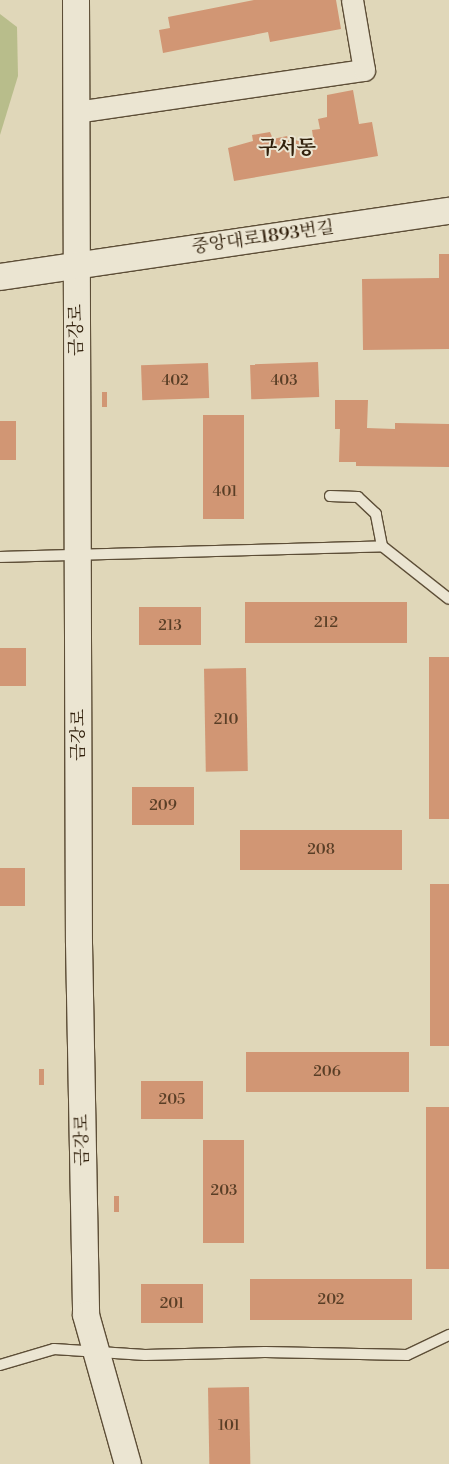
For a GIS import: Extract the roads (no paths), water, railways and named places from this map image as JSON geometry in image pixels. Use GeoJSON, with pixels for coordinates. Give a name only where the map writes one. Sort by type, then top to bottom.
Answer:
{"type":"FeatureCollection","features":[{"type":"Feature","properties":{"kind":"street","name":"금강로"},"geometry":{"type":"LineString","coordinates":[[76,0],[79,943],[86,1315],[94,1351],[128,1464]]}},
{"type":"Feature","properties":{"kind":"street"},"geometry":{"type":"LineString","coordinates":[[75,112],[364,70],[352,0]]}},
{"type":"Feature","properties":{"kind":"street","name":"중앙대로1893번길"},"geometry":{"type":"LineString","coordinates":[[0,278],[76,265],[449,211]]}},
{"type":"Feature","properties":{"kind":"lane"},"geometry":{"type":"LineString","coordinates":[[330,496],[358,497],[376,514],[382,546]]}},
{"type":"Feature","properties":{"kind":"lane"},"geometry":{"type":"LineString","coordinates":[[0,557],[382,546],[449,599]]}},
{"type":"Feature","properties":{"kind":"lane"},"geometry":{"type":"LineString","coordinates":[[0,1365],[54,1349],[144,1355],[265,1352],[407,1355],[449,1335]]}},
{"type":"Feature","properties":{"kind":"district","name":"구서동"},"geometry":{"type":"Point","coordinates":[287,148]}}]}
